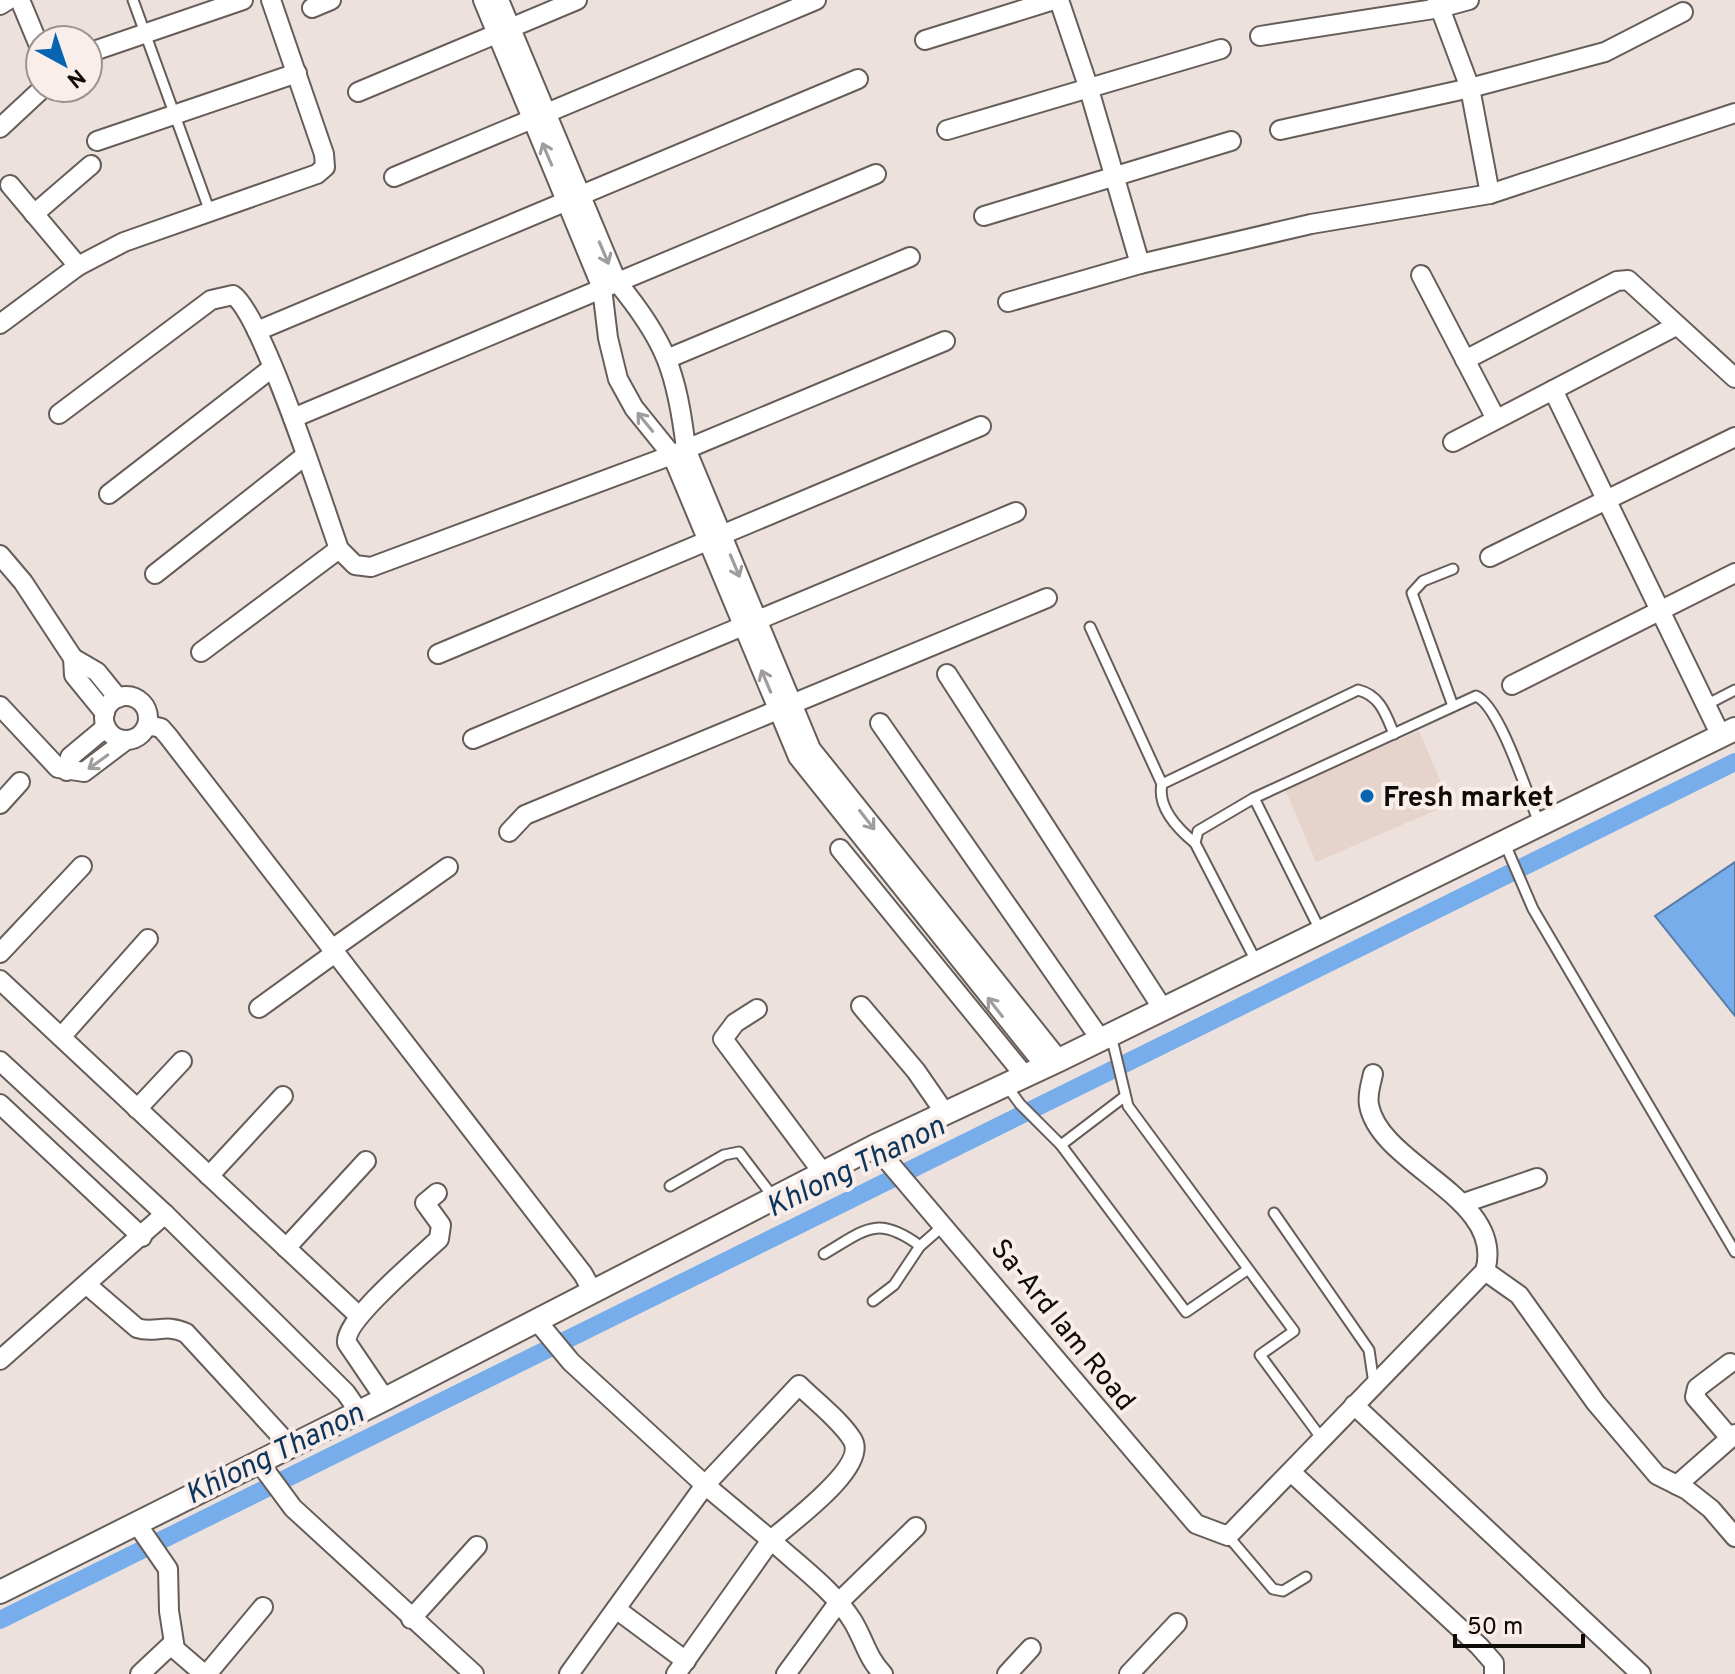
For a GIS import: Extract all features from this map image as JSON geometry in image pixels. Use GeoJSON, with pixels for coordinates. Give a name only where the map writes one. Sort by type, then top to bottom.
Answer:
{"type":"FeatureCollection","features":[{"type":"Feature","properties":{"kind":"street"},"geometry":{"type":"LineString","coordinates":[[0,5],[8,0]]}},
{"type":"Feature","properties":{"kind":"street"},"geometry":{"type":"LineString","coordinates":[[20,0],[30,24]]}},
{"type":"Feature","properties":{"kind":"street"},"geometry":{"type":"LineString","coordinates":[[104,48],[243,0]]}},
{"type":"Feature","properties":{"kind":"street"},"geometry":{"type":"LineString","coordinates":[[4,313],[78,266],[124,242],[317,174],[325,167],[271,0]]}},
{"type":"Feature","properties":{"kind":"street"},"geometry":{"type":"LineString","coordinates":[[312,8],[331,0]]}},
{"type":"Feature","properties":{"kind":"street"},"geometry":{"type":"LineString","coordinates":[[483,0],[504,31],[610,285],[618,379],[634,408],[679,452],[785,707],[833,790],[1034,1072]]}},
{"type":"Feature","properties":{"kind":"street"},"geometry":{"type":"LineString","coordinates":[[499,0],[504,31]]}},
{"type":"Feature","properties":{"kind":"street"},"geometry":{"type":"LineString","coordinates":[[358,92],[577,0]]}},
{"type":"Feature","properties":{"kind":"street"},"geometry":{"type":"LineString","coordinates":[[394,177],[816,0]]}},
{"type":"Feature","properties":{"kind":"street"},"geometry":{"type":"LineString","coordinates":[[925,40],[1056,0],[1088,86],[1140,264]]}},
{"type":"Feature","properties":{"kind":"street"},"geometry":{"type":"LineString","coordinates":[[1260,36],[1469,0]]}},
{"type":"Feature","properties":{"kind":"street"},"geometry":{"type":"LineString","coordinates":[[1438,4],[1470,88],[1490,194]]}},
{"type":"Feature","properties":{"kind":"street"},"geometry":{"type":"LineString","coordinates":[[1280,130],[1470,88],[1605,52],[1683,12]]}},
{"type":"Feature","properties":{"kind":"street"},"geometry":{"type":"LineString","coordinates":[[947,130],[1221,49]]}},
{"type":"Feature","properties":{"kind":"street"},"geometry":{"type":"LineString","coordinates":[[97,141],[297,73]]}},
{"type":"Feature","properties":{"kind":"street"},"geometry":{"type":"LineString","coordinates":[[257,331],[858,79]]}},
{"type":"Feature","properties":{"kind":"street"},"geometry":{"type":"LineString","coordinates":[[0,128],[26,104]]}},
{"type":"Feature","properties":{"kind":"street"},"geometry":{"type":"LineString","coordinates":[[1008,302],[1140,264],[1311,224],[1490,194],[1735,113]]}},
{"type":"Feature","properties":{"kind":"street"},"geometry":{"type":"LineString","coordinates":[[984,216],[1231,141]]}},
{"type":"Feature","properties":{"kind":"street"},"geometry":{"type":"LineString","coordinates":[[34,214],[91,165]]}},
{"type":"Feature","properties":{"kind":"street"},"geometry":{"type":"LineString","coordinates":[[293,418],[876,174]]}},
{"type":"Feature","properties":{"kind":"street"},"geometry":{"type":"LineString","coordinates":[[10,185],[78,266]]}},
{"type":"Feature","properties":{"kind":"street"},"geometry":{"type":"LineString","coordinates":[[669,358],[910,257]]}},
{"type":"Feature","properties":{"kind":"street"},"geometry":{"type":"LineString","coordinates":[[1421,275],[1496,419]]}},
{"type":"Feature","properties":{"kind":"street"},"geometry":{"type":"LineString","coordinates":[[1465,360],[1617,281],[1628,280],[1735,378]]}},
{"type":"Feature","properties":{"kind":"street"},"geometry":{"type":"LineString","coordinates":[[610,285],[647,318],[669,358],[681,408],[679,452]]}},
{"type":"Feature","properties":{"kind":"street"},"geometry":{"type":"LineString","coordinates":[[59,414],[211,300],[223,295],[239,299],[257,331],[293,418],[339,549],[355,565],[371,567],[679,452],[945,341]]}},
{"type":"Feature","properties":{"kind":"street"},"geometry":{"type":"LineString","coordinates":[[1453,442],[1676,326]]}},
{"type":"Feature","properties":{"kind":"street"},"geometry":{"type":"LineString","coordinates":[[109,494],[272,368]]}},
{"type":"Feature","properties":{"kind":"street"},"geometry":{"type":"LineString","coordinates":[[0,1592],[142,1530],[262,1467],[290,1446],[542,1326],[593,1292],[823,1173],[882,1154],[945,1113],[1109,1042],[1163,1009],[1321,932],[1507,848],[1540,825],[1728,732],[1706,705],[1553,390]]}},
{"type":"Feature","properties":{"kind":"street"},"geometry":{"type":"LineString","coordinates":[[438,654],[981,426]]}},
{"type":"Feature","properties":{"kind":"street"},"geometry":{"type":"LineString","coordinates":[[1490,557],[1735,437]]}},
{"type":"Feature","properties":{"kind":"street"},"geometry":{"type":"LineString","coordinates":[[155,574],[306,455]]}},
{"type":"Feature","properties":{"kind":"street"},"geometry":{"type":"LineString","coordinates":[[473,739],[1016,512]]}},
{"type":"Feature","properties":{"kind":"street"},"geometry":{"type":"LineString","coordinates":[[201,652],[339,549]]}},
{"type":"Feature","properties":{"kind":"street"},"geometry":{"type":"LineString","coordinates":[[0,555],[23,582],[73,658],[97,672],[118,698]]}},
{"type":"Feature","properties":{"kind":"street"},"geometry":{"type":"LineString","coordinates":[[1512,685],[1735,573]]}},
{"type":"Feature","properties":{"kind":"street"},"geometry":{"type":"LineString","coordinates":[[509,832],[525,815],[1047,598]]}},
{"type":"Feature","properties":{"kind":"street"},"geometry":{"type":"LineString","coordinates":[[73,658],[74,675],[105,720],[110,734],[125,741]]}},
{"type":"Feature","properties":{"kind":"street"},"geometry":{"type":"LineString","coordinates":[[947,674],[1163,1009]]}},
{"type":"Feature","properties":{"kind":"street"},"geometry":{"type":"LineString","coordinates":[[67,771],[70,757],[105,720],[118,698],[128,696],[145,706],[148,725]]}},
{"type":"Feature","properties":{"kind":"street"},"geometry":{"type":"LineString","coordinates":[[0,706],[52,762],[67,771],[84,772],[125,741],[135,739],[148,725]]}},
{"type":"Feature","properties":{"kind":"street"},"geometry":{"type":"LineString","coordinates":[[880,723],[1109,1042]]}},
{"type":"Feature","properties":{"kind":"street"},"geometry":{"type":"LineString","coordinates":[[148,725],[161,728],[168,736],[593,1292]]}},
{"type":"Feature","properties":{"kind":"street"},"geometry":{"type":"LineString","coordinates":[[0,804],[20,782]]}},
{"type":"Feature","properties":{"kind":"street"},"geometry":{"type":"LineString","coordinates":[[840,849],[1034,1072]]}},
{"type":"Feature","properties":{"kind":"street"},"geometry":{"type":"LineString","coordinates":[[0,953],[82,866]]}},
{"type":"Feature","properties":{"kind":"street"},"geometry":{"type":"LineString","coordinates":[[259,1008],[448,867]]}},
{"type":"Feature","properties":{"kind":"street"},"geometry":{"type":"LineString","coordinates":[[61,1037],[148,939]]}},
{"type":"Feature","properties":{"kind":"street"},"geometry":{"type":"LineString","coordinates":[[0,980],[359,1316]]}},
{"type":"Feature","properties":{"kind":"street"},"geometry":{"type":"LineString","coordinates":[[861,1006],[916,1071],[945,1113]]}},
{"type":"Feature","properties":{"kind":"street"},"geometry":{"type":"LineString","coordinates":[[757,1009],[735,1023],[723,1039],[823,1173]]}},
{"type":"Feature","properties":{"kind":"street"},"geometry":{"type":"LineString","coordinates":[[0,1061],[165,1214],[346,1393],[359,1412]]}},
{"type":"Feature","properties":{"kind":"street"},"geometry":{"type":"LineString","coordinates":[[137,1109],[182,1061]]}},
{"type":"Feature","properties":{"kind":"street"},"geometry":{"type":"LineString","coordinates":[[1221,1534],[1291,1472],[1485,1271],[1490,1254],[1474,1217],[1464,1203],[1436,1183],[1379,1128],[1369,1108],[1373,1074]]}},
{"type":"Feature","properties":{"kind":"street"},"geometry":{"type":"LineString","coordinates":[[209,1176],[283,1096]]}},
{"type":"Feature","properties":{"kind":"street"},"geometry":{"type":"LineString","coordinates":[[0,1104],[142,1237]]}},
{"type":"Feature","properties":{"kind":"street","name":"Sa-Ard Iam Road"},"geometry":{"type":"LineString","coordinates":[[882,1154],[1196,1524],[1221,1534]]}},
{"type":"Feature","properties":{"kind":"street"},"geometry":{"type":"LineString","coordinates":[[286,1248],[366,1161]]}},
{"type":"Feature","properties":{"kind":"street"},"geometry":{"type":"LineString","coordinates":[[1464,1203],[1537,1178]]}},
{"type":"Feature","properties":{"kind":"street"},"geometry":{"type":"LineString","coordinates":[[385,1399],[345,1341],[346,1334],[359,1316],[439,1239],[441,1225],[425,1203],[437,1193]]}},
{"type":"Feature","properties":{"kind":"street"},"geometry":{"type":"LineString","coordinates":[[0,1360],[165,1214]]}},
{"type":"Feature","properties":{"kind":"street"},"geometry":{"type":"LineString","coordinates":[[1485,1271],[1519,1295],[1627,1443],[1657,1475],[1711,1509],[1735,1537]]}},
{"type":"Feature","properties":{"kind":"street"},"geometry":{"type":"LineString","coordinates":[[87,1285],[137,1328],[147,1331],[164,1326],[186,1333],[290,1446]]}},
{"type":"Feature","properties":{"kind":"street"},"geometry":{"type":"LineString","coordinates":[[542,1326],[571,1362],[838,1603],[852,1620],[870,1660],[883,1674]]}},
{"type":"Feature","properties":{"kind":"street"},"geometry":{"type":"LineString","coordinates":[[1677,1485],[1733,1436],[1695,1397],[1697,1388],[1730,1363]]}},
{"type":"Feature","properties":{"kind":"street"},"geometry":{"type":"LineString","coordinates":[[569,1674],[705,1485],[799,1385],[854,1440],[856,1453],[845,1474],[771,1540],[681,1668],[616,1609]]}},
{"type":"Feature","properties":{"kind":"street"},"geometry":{"type":"LineString","coordinates":[[1354,1405],[1641,1674]]}},
{"type":"Feature","properties":{"kind":"street"},"geometry":{"type":"LineString","coordinates":[[262,1467],[293,1508],[474,1674]]}},
{"type":"Feature","properties":{"kind":"street"},"geometry":{"type":"LineString","coordinates":[[1291,1472],[1479,1646],[1494,1663],[1494,1674]]}},
{"type":"Feature","properties":{"kind":"street"},"geometry":{"type":"LineString","coordinates":[[786,1674],[838,1603],[916,1527]]}},
{"type":"Feature","properties":{"kind":"street"},"geometry":{"type":"LineString","coordinates":[[142,1530],[168,1569],[173,1643],[206,1674],[263,1607]]}},
{"type":"Feature","properties":{"kind":"street"},"geometry":{"type":"LineString","coordinates":[[411,1619],[477,1546]]}},
{"type":"Feature","properties":{"kind":"street"},"geometry":{"type":"LineString","coordinates":[[1129,1674],[1177,1623]]}},
{"type":"Feature","properties":{"kind":"street"},"geometry":{"type":"LineString","coordinates":[[140,1674],[173,1643]]}},
{"type":"Feature","properties":{"kind":"street"},"geometry":{"type":"LineString","coordinates":[[1007,1674],[1031,1648]]}},
{"type":"Feature","properties":{"kind":"lane"},"geometry":{"type":"LineString","coordinates":[[133,0],[210,212]]}},
{"type":"Feature","properties":{"kind":"lane"},"geometry":{"type":"LineString","coordinates":[[1453,569],[1423,581],[1412,593],[1453,706]]}},
{"type":"Feature","properties":{"kind":"lane"},"geometry":{"type":"LineString","coordinates":[[1090,627],[1162,784],[1163,804],[1180,831],[1195,843],[1257,963]]}},
{"type":"Feature","properties":{"kind":"lane"},"geometry":{"type":"LineString","coordinates":[[1162,784],[1358,690],[1371,694],[1380,703],[1394,734]]}},
{"type":"Feature","properties":{"kind":"lane"},"geometry":{"type":"LineString","coordinates":[[1706,705],[1735,690]]}},
{"type":"Feature","properties":{"kind":"lane"},"geometry":{"type":"LineString","coordinates":[[1195,843],[1198,831],[1254,798],[1476,696],[1485,700],[1540,825]]}},
{"type":"Feature","properties":{"kind":"lane"},"geometry":{"type":"LineString","coordinates":[[1254,798],[1321,932]]}},
{"type":"Feature","properties":{"kind":"lane"},"geometry":{"type":"LineString","coordinates":[[1507,848],[1533,909],[1735,1252]]}},
{"type":"Feature","properties":{"kind":"lane"},"geometry":{"type":"LineString","coordinates":[[1109,1042],[1124,1097],[1294,1331],[1260,1355],[1322,1439]]}},
{"type":"Feature","properties":{"kind":"lane"},"geometry":{"type":"LineString","coordinates":[[1034,1072],[1020,1104],[1061,1145],[1186,1312],[1247,1270]]}},
{"type":"Feature","properties":{"kind":"lane"},"geometry":{"type":"LineString","coordinates":[[1061,1145],[1124,1097]]}},
{"type":"Feature","properties":{"kind":"lane"},"geometry":{"type":"LineString","coordinates":[[670,1186],[724,1155],[739,1152],[774,1198]]}},
{"type":"Feature","properties":{"kind":"lane"},"geometry":{"type":"LineString","coordinates":[[1274,1213],[1369,1350],[1374,1384]]}},
{"type":"Feature","properties":{"kind":"lane"},"geometry":{"type":"LineString","coordinates":[[873,1301],[894,1285],[920,1246],[944,1225]]}},
{"type":"Feature","properties":{"kind":"lane"},"geometry":{"type":"LineString","coordinates":[[824,1254],[869,1228],[885,1226],[920,1246]]}},
{"type":"Feature","properties":{"kind":"lane"},"geometry":{"type":"LineString","coordinates":[[1221,1534],[1273,1589],[1283,1591],[1306,1577]]}},
{"type":"Feature","properties":{"kind":"shaded area","name":"Fresh market"},"geometry":{"type":"Polygon","coordinates":[[[1419,731],[1450,804],[1316,862],[1285,789],[1419,731]]]}},
{"type":"Feature","properties":{"kind":"water"},"geometry":{"type":"Polygon","coordinates":[[[1735,862],[1735,1016],[1655,916],[1735,862]]]}},
{"type":"Feature","properties":{"kind":"waterway","name":"Khlong Thanon"},"geometry":{"type":"LineString","coordinates":[[0,1620],[1735,762]]}},
{"type":"Feature","properties":{"kind":"place","name":"Fresh market"},"geometry":{"type":"Point","coordinates":[1367,796]}}]}
